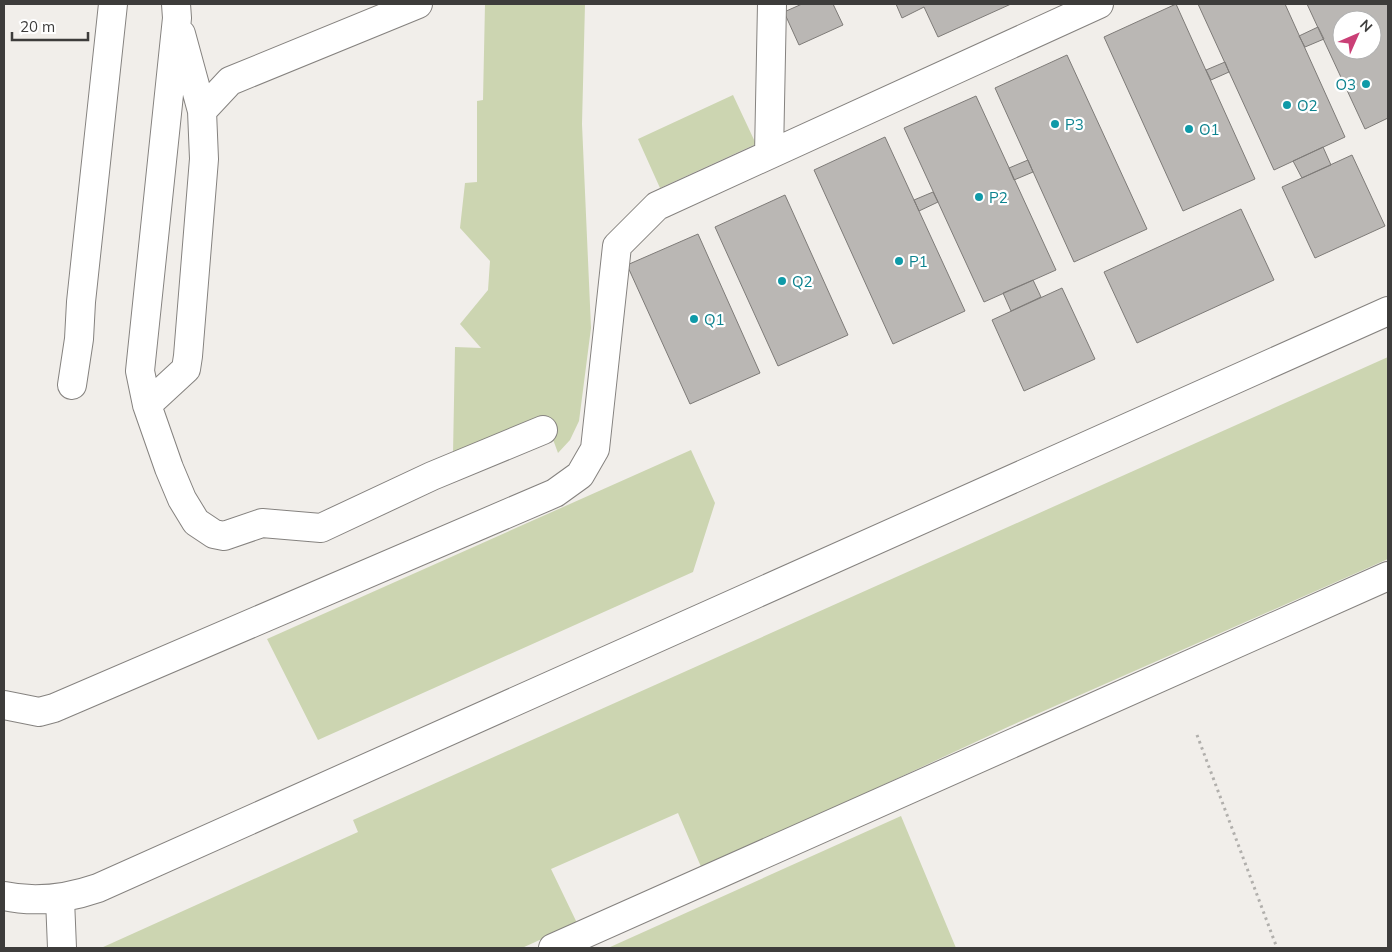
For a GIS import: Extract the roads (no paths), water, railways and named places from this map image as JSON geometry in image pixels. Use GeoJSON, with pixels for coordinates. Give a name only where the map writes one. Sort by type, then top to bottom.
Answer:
{"type":"FeatureCollection","features":[{"type":"Feature","properties":{"kind":"lane"},"geometry":{"type":"LineString","coordinates":[[72,385],[79,339],[81,302],[112,4]]}},
{"type":"Feature","properties":{"kind":"lane"},"geometry":{"type":"LineString","coordinates":[[202,111],[230,81],[418,4]]}},
{"type":"Feature","properties":{"kind":"lane"},"geometry":{"type":"LineString","coordinates":[[769,154],[772,4]]}},
{"type":"Feature","properties":{"kind":"lane"},"geometry":{"type":"LineString","coordinates":[[4,705],[40,712],[54,708],[555,493],[580,475],[595,449],[617,246],[657,206],[1099,4]]}},
{"type":"Feature","properties":{"kind":"lane"},"geometry":{"type":"LineString","coordinates":[[147,405],[186,369],[204,159],[202,111],[176,11]]}},
{"type":"Feature","properties":{"kind":"lane"},"geometry":{"type":"LineString","coordinates":[[176,11],[140,371],[147,405],[172,476],[182,499],[196,522],[214,534],[224,536],[262,523],[321,528],[432,476],[543,430]]}},
{"type":"Feature","properties":{"kind":"lane"},"geometry":{"type":"LineString","coordinates":[[4,896],[36,900],[60,899],[98,888],[1388,311]]}},
{"type":"Feature","properties":{"kind":"lane"},"geometry":{"type":"LineString","coordinates":[[552,948],[1388,576]]}},
{"type":"Feature","properties":{"kind":"lane"},"geometry":{"type":"LineString","coordinates":[[60,899],[62,948]]}},
{"type":"Feature","properties":{"kind":"place","name":"O3"},"geometry":{"type":"Point","coordinates":[1366,84]}},
{"type":"Feature","properties":{"kind":"place","name":"O2"},"geometry":{"type":"Point","coordinates":[1287,105]}},
{"type":"Feature","properties":{"kind":"place","name":"P3"},"geometry":{"type":"Point","coordinates":[1055,124]}},
{"type":"Feature","properties":{"kind":"place","name":"O1"},"geometry":{"type":"Point","coordinates":[1189,129]}},
{"type":"Feature","properties":{"kind":"place","name":"P2"},"geometry":{"type":"Point","coordinates":[979,197]}},
{"type":"Feature","properties":{"kind":"place","name":"P1"},"geometry":{"type":"Point","coordinates":[899,261]}},
{"type":"Feature","properties":{"kind":"place","name":"Q2"},"geometry":{"type":"Point","coordinates":[782,281]}},
{"type":"Feature","properties":{"kind":"place","name":"Q1"},"geometry":{"type":"Point","coordinates":[694,319]}}]}
